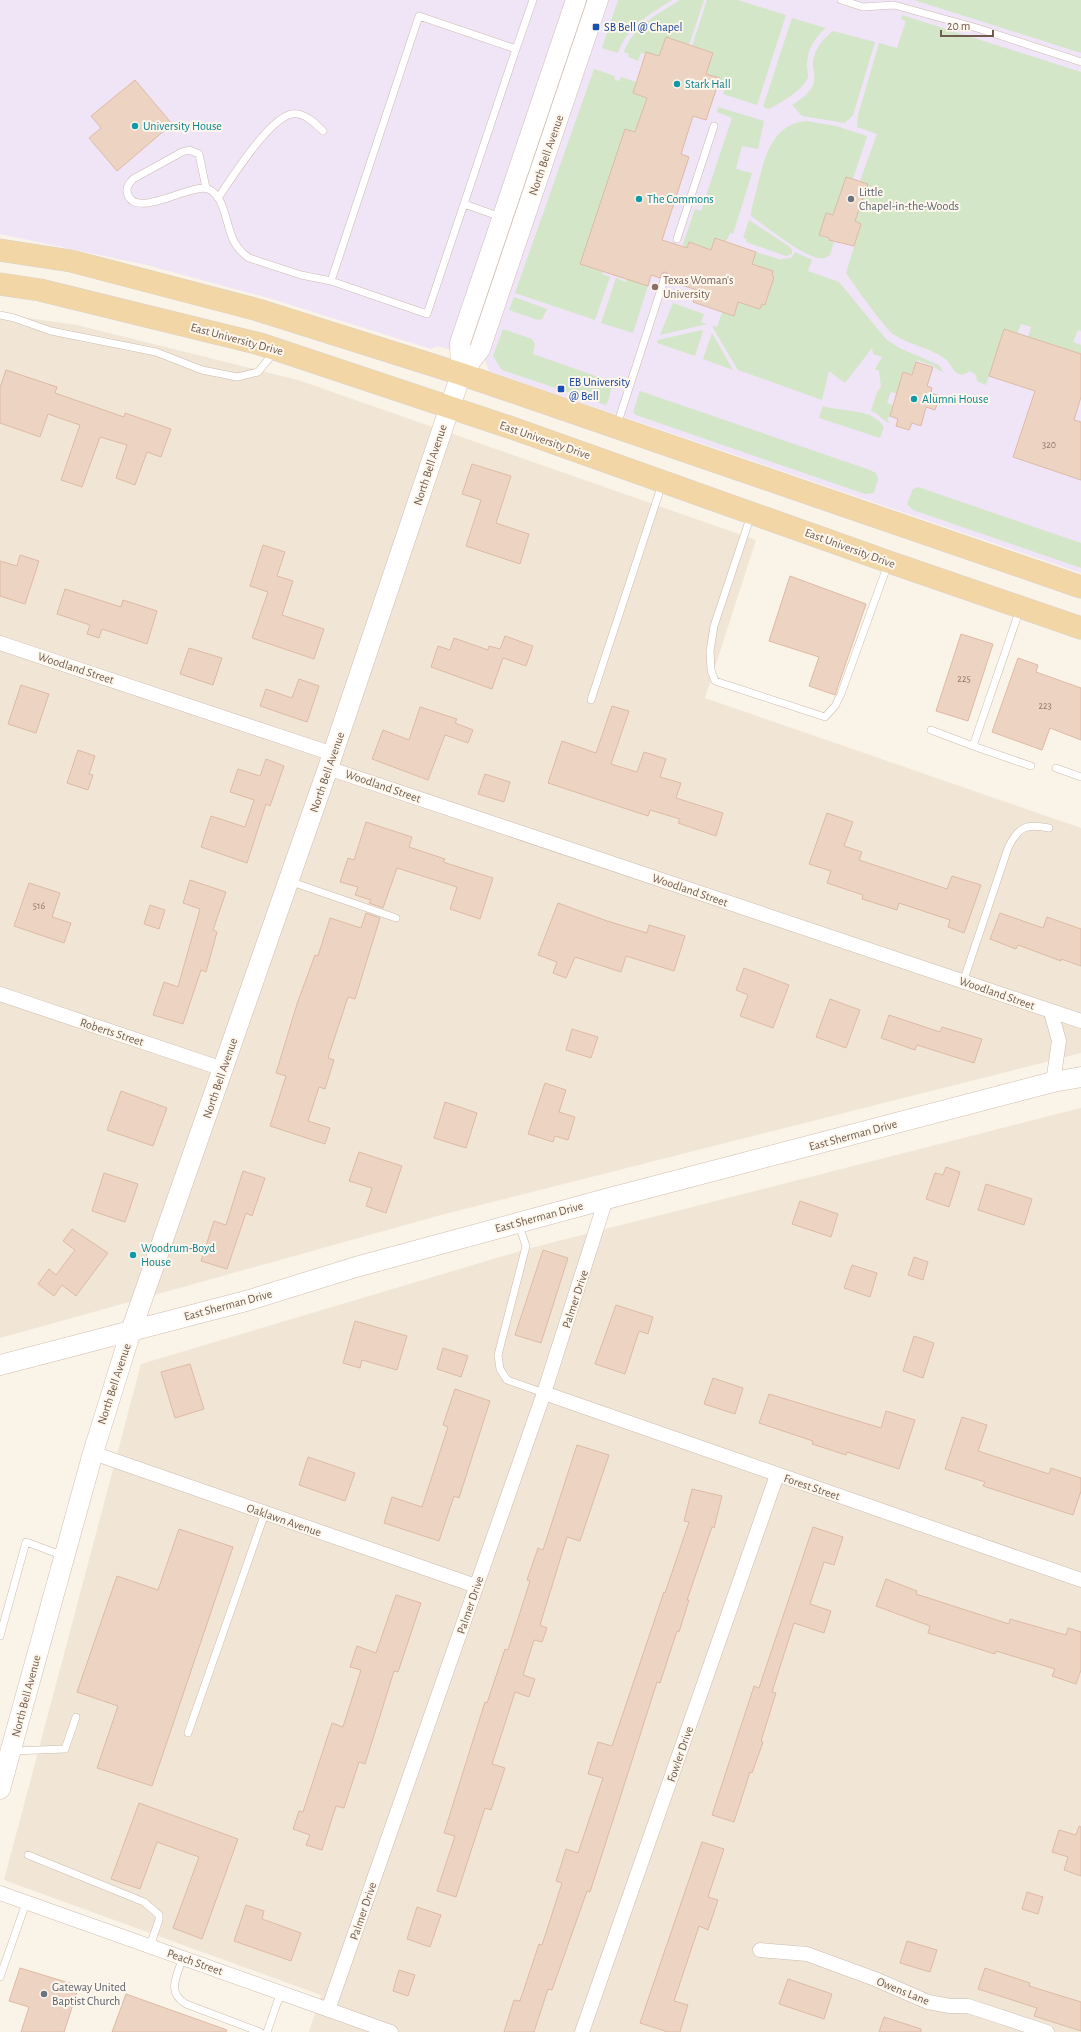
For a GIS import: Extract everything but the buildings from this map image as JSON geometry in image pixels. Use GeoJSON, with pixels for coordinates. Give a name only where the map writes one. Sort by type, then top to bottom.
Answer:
{"type":"FeatureCollection","features":[{"type":"Feature","properties":{"kind":"main road","name":"North Bell Avenue"},"geometry":{"type":"LineString","coordinates":[[461,374],[460,343],[576,0]]}},
{"type":"Feature","properties":{"kind":"main road","name":"North Bell Avenue"},"geometry":{"type":"LineString","coordinates":[[0,1789],[6,1756],[93,1453],[131,1331],[331,761],[449,407],[461,374],[480,349],[598,0]]}},
{"type":"Feature","properties":{"kind":"main road"},"geometry":{"type":"LineString","coordinates":[[0,250],[71,261],[251,308],[461,374],[1081,587]]}},
{"type":"Feature","properties":{"kind":"main road","name":"East University Drive"},"geometry":{"type":"LineString","coordinates":[[0,284],[40,290],[260,344],[663,481],[889,562],[1081,628]]}},
{"type":"Feature","properties":{"kind":"main road","name":"East Sherman Drive"},"geometry":{"type":"LineString","coordinates":[[0,1365],[246,1301],[356,1267],[606,1199],[1053,1082],[1081,1078]]}},
{"type":"Feature","properties":{"kind":"street","name":"Woodland Street"},"geometry":{"type":"LineString","coordinates":[[0,643],[331,761],[963,982],[1081,1021]]}},
{"type":"Feature","properties":{"kind":"street","name":"Roberts Street"},"geometry":{"type":"LineString","coordinates":[[0,994],[223,1069]]}},
{"type":"Feature","properties":{"kind":"street","name":"Woodland Street"},"geometry":{"type":"LineString","coordinates":[[1051,1012],[1059,1041],[1053,1082]]}},
{"type":"Feature","properties":{"kind":"street","name":"Palmer Drive"},"geometry":{"type":"LineString","coordinates":[[328,2010],[544,1394],[606,1199]]}},
{"type":"Feature","properties":{"kind":"street","name":"Forest Street"},"geometry":{"type":"LineString","coordinates":[[544,1394],[1081,1580]]}},
{"type":"Feature","properties":{"kind":"street","name":"Oaklawn Avenue"},"geometry":{"type":"LineString","coordinates":[[93,1453],[476,1586]]}},
{"type":"Feature","properties":{"kind":"street","name":"Fowler Drive"},"geometry":{"type":"LineString","coordinates":[[582,2032],[777,1475]]}},
{"type":"Feature","properties":{"kind":"street","name":"Peach Street"},"geometry":{"type":"LineString","coordinates":[[0,1893],[391,2032]]}},
{"type":"Feature","properties":{"kind":"street","name":"Owens Lane"},"geometry":{"type":"LineString","coordinates":[[760,1950],[807,1954],[875,1979],[928,2002],[950,2006],[968,2006],[1047,2032]]}},
{"type":"Feature","properties":{"kind":"lane"},"geometry":{"type":"LineString","coordinates":[[206,188],[199,154],[189,150],[182,152],[133,179],[128,185],[127,191],[129,198],[134,202],[148,203],[206,188],[210,189],[218,198],[232,238],[243,253],[249,258],[301,275],[331,281],[426,314],[533,0]]}},
{"type":"Feature","properties":{"kind":"lane"},"geometry":{"type":"LineString","coordinates":[[841,0],[863,7],[894,5],[977,28],[1081,62]]}},
{"type":"Feature","properties":{"kind":"lane"},"geometry":{"type":"LineString","coordinates":[[331,281],[419,16],[516,49]]}},
{"type":"Feature","properties":{"kind":"lane"},"geometry":{"type":"LineString","coordinates":[[218,198],[261,139],[282,118],[293,114],[304,116],[314,122],[323,131]]}},
{"type":"Feature","properties":{"kind":"lane"},"geometry":{"type":"LineString","coordinates":[[677,240],[714,126]]}},
{"type":"Feature","properties":{"kind":"lane"},"geometry":{"type":"LineString","coordinates":[[464,204],[502,217]]}},
{"type":"Feature","properties":{"kind":"lane"},"geometry":{"type":"LineString","coordinates":[[616,427],[665,277]]}},
{"type":"Feature","properties":{"kind":"lane"},"geometry":{"type":"LineString","coordinates":[[0,315],[14,318],[51,331],[156,352],[202,370],[238,377],[258,372],[277,350]]}},
{"type":"Feature","properties":{"kind":"lane"},"geometry":{"type":"LineString","coordinates":[[591,700],[663,481]]}},
{"type":"Feature","properties":{"kind":"lane"},"geometry":{"type":"LineString","coordinates":[[752,513],[714,626],[710,650],[711,670],[715,681],[825,717],[835,706],[841,694],[889,562]]}},
{"type":"Feature","properties":{"kind":"lane"},"geometry":{"type":"LineString","coordinates":[[973,746],[1021,607]]}},
{"type":"Feature","properties":{"kind":"lane"},"geometry":{"type":"LineString","coordinates":[[931,730],[1031,766]]}},
{"type":"Feature","properties":{"kind":"lane"},"geometry":{"type":"LineString","coordinates":[[1056,768],[1081,777]]}},
{"type":"Feature","properties":{"kind":"lane"},"geometry":{"type":"LineString","coordinates":[[963,982],[1008,848],[1014,837],[1019,831],[1027,827],[1035,825],[1049,828]]}},
{"type":"Feature","properties":{"kind":"lane"},"geometry":{"type":"LineString","coordinates":[[289,880],[396,918]]}},
{"type":"Feature","properties":{"kind":"lane"},"geometry":{"type":"LineString","coordinates":[[519,1223],[526,1246],[498,1355],[500,1369],[507,1380],[544,1394]]}},
{"type":"Feature","properties":{"kind":"lane"},"geometry":{"type":"LineString","coordinates":[[188,1733],[265,1513]]}},
{"type":"Feature","properties":{"kind":"lane"},"geometry":{"type":"LineString","coordinates":[[0,1636],[26,1542],[64,1556]]}},
{"type":"Feature","properties":{"kind":"lane"},"geometry":{"type":"LineString","coordinates":[[6,1756],[65,1749],[76,1717]]}},
{"type":"Feature","properties":{"kind":"lane"},"geometry":{"type":"LineString","coordinates":[[28,1855],[144,1902],[159,1915],[159,1920],[150,1946]]}},
{"type":"Feature","properties":{"kind":"lane"},"geometry":{"type":"LineString","coordinates":[[0,1977],[26,1902]]}},
{"type":"Feature","properties":{"kind":"lane"},"geometry":{"type":"LineString","coordinates":[[183,1958],[174,1987],[174,1994],[179,2000],[260,2032]]}},
{"type":"Feature","properties":{"kind":"lane"},"geometry":{"type":"LineString","coordinates":[[267,2032],[281,1992]]}},
{"type":"Feature","properties":{"kind":"shaded area","name":"Texas Woman's University"},"geometry":{"type":"Polygon","coordinates":[[[0,0],[1081,0],[1081,573],[489,371],[485,361],[438,346],[431,349],[272,299],[147,265],[0,234],[0,0]]]}},
{"type":"Feature","properties":{"kind":"shaded area"},"geometry":{"type":"Polygon","coordinates":[[[0,314],[77,325],[298,380],[756,540],[705,698],[1081,828],[1081,1053],[441,1215],[0,1338],[0,314]]]}},
{"type":"Feature","properties":{"kind":"shaded area"},"geometry":{"type":"Polygon","coordinates":[[[1081,1108],[1081,2032],[309,2032],[321,1995],[4,1880],[141,1364],[527,1249],[1081,1108]]]}},
{"type":"Feature","properties":{"kind":"green space"},"geometry":{"type":"Polygon","coordinates":[[[618,0],[672,0],[640,22],[627,36],[618,53],[602,48],[618,0]]]}},
{"type":"Feature","properties":{"kind":"green space"},"geometry":{"type":"Polygon","coordinates":[[[680,0],[704,0],[689,45],[666,37],[659,56],[641,53],[638,61],[628,57],[629,54],[624,52],[633,35],[655,16],[680,0]]]}},
{"type":"Feature","properties":{"kind":"green space"},"geometry":{"type":"Polygon","coordinates":[[[707,0],[738,0],[786,15],[757,105],[723,94],[725,89],[717,86],[720,78],[706,74],[713,53],[692,46],[707,0]]]}},
{"type":"Feature","properties":{"kind":"green space"},"geometry":{"type":"Polygon","coordinates":[[[914,0],[1081,0],[1081,53],[914,0]]]}},
{"type":"Feature","properties":{"kind":"green space"},"geometry":{"type":"Polygon","coordinates":[[[902,15],[1081,72],[1081,331],[1078,330],[1073,342],[1081,345],[1081,354],[1028,337],[1031,327],[1021,324],[1017,334],[1004,330],[986,385],[977,381],[976,375],[970,371],[961,375],[957,374],[947,361],[938,354],[905,341],[893,334],[862,296],[846,273],[861,224],[855,221],[868,184],[860,181],[877,134],[857,127],[858,115],[879,43],[897,48],[906,21],[901,19],[902,15]]]}},
{"type":"Feature","properties":{"kind":"green space"},"geometry":{"type":"Polygon","coordinates":[[[792,18],[826,28],[818,35],[808,54],[808,77],[806,81],[791,96],[768,109],[763,107],[792,18]]]}},
{"type":"Feature","properties":{"kind":"green space"},"geometry":{"type":"Polygon","coordinates":[[[833,31],[875,42],[853,115],[845,123],[802,116],[792,105],[805,96],[811,89],[814,81],[813,62],[815,53],[823,40],[833,31]]]}},
{"type":"Feature","properties":{"kind":"green space"},"geometry":{"type":"Polygon","coordinates":[[[594,69],[615,76],[614,79],[619,81],[621,77],[636,82],[633,93],[647,98],[645,119],[580,264],[603,272],[602,274],[610,277],[595,320],[515,293],[594,69]]]}},
{"type":"Feature","properties":{"kind":"green space"},"geometry":{"type":"Polygon","coordinates":[[[718,107],[764,121],[758,149],[742,146],[736,169],[752,173],[733,234],[730,233],[726,242],[715,239],[711,250],[689,242],[687,248],[682,247],[695,209],[701,211],[732,118],[717,112],[718,107]]]}},
{"type":"Feature","properties":{"kind":"green space"},"geometry":{"type":"Polygon","coordinates":[[[806,121],[836,126],[867,136],[853,179],[846,177],[833,215],[826,213],[819,235],[834,242],[830,255],[826,258],[818,258],[802,251],[751,216],[752,206],[766,155],[771,145],[777,136],[785,129],[794,124],[806,121]]]}},
{"type":"Feature","properties":{"kind":"green space"},"geometry":{"type":"Polygon","coordinates":[[[749,220],[790,247],[792,254],[786,256],[746,242],[747,239],[743,238],[749,220]]]}},
{"type":"Feature","properties":{"kind":"green space"},"geometry":{"type":"Polygon","coordinates":[[[756,252],[782,260],[791,258],[795,252],[812,260],[808,271],[839,282],[886,339],[899,348],[939,365],[944,373],[935,368],[935,366],[917,360],[912,375],[903,372],[897,394],[891,392],[887,403],[893,405],[890,416],[887,419],[890,423],[871,411],[877,392],[881,387],[879,371],[875,369],[882,357],[873,354],[872,348],[845,383],[829,371],[822,400],[738,370],[713,326],[717,327],[722,312],[734,316],[738,302],[760,309],[762,304],[765,305],[769,295],[765,294],[771,286],[774,277],[772,276],[773,271],[752,264],[756,252]]]}},
{"type":"Feature","properties":{"kind":"green space"},"geometry":{"type":"Polygon","coordinates":[[[616,278],[626,282],[627,279],[648,286],[633,333],[601,323],[616,278]]]}},
{"type":"Feature","properties":{"kind":"green space"},"geometry":{"type":"Polygon","coordinates":[[[514,297],[547,309],[542,319],[538,320],[509,310],[514,297]]]}},
{"type":"Feature","properties":{"kind":"green space"},"geometry":{"type":"Polygon","coordinates":[[[673,303],[704,314],[701,322],[707,324],[660,335],[673,303]]]}},
{"type":"Feature","properties":{"kind":"green space"},"geometry":{"type":"Polygon","coordinates":[[[503,329],[532,339],[535,344],[533,354],[613,382],[606,405],[502,370],[493,356],[503,329]]]}},
{"type":"Feature","properties":{"kind":"green space"},"geometry":{"type":"Polygon","coordinates":[[[703,331],[695,356],[657,343],[658,340],[703,331]]]}},
{"type":"Feature","properties":{"kind":"green space"},"geometry":{"type":"Polygon","coordinates":[[[712,333],[733,370],[703,359],[712,333]]]}},
{"type":"Feature","properties":{"kind":"green space"},"geometry":{"type":"Polygon","coordinates":[[[640,391],[870,470],[876,473],[878,479],[874,493],[865,494],[636,415],[633,412],[640,391]]]}},
{"type":"Feature","properties":{"kind":"green space"},"geometry":{"type":"Polygon","coordinates":[[[823,406],[865,413],[872,416],[884,427],[880,438],[819,418],[823,406]]]}},
{"type":"Feature","properties":{"kind":"green space"},"geometry":{"type":"Polygon","coordinates":[[[918,487],[1081,543],[1081,568],[913,510],[907,504],[913,489],[918,487]]]}},
{"type":"Feature","properties":{"kind":"place","name":"SB Bell @ Chapel"},"geometry":{"type":"Point","coordinates":[596,27]}},
{"type":"Feature","properties":{"kind":"place","name":"Stark Hall"},"geometry":{"type":"Point","coordinates":[677,84]}},
{"type":"Feature","properties":{"kind":"place","name":"University House"},"geometry":{"type":"Point","coordinates":[135,126]}},
{"type":"Feature","properties":{"kind":"place","name":"The Commons"},"geometry":{"type":"Point","coordinates":[639,199]}},
{"type":"Feature","properties":{"kind":"place","name":"Little Chapel-in-the-Woods"},"geometry":{"type":"Point","coordinates":[851,199]}},
{"type":"Feature","properties":{"kind":"place","name":"Texas Woman's University"},"geometry":{"type":"Point","coordinates":[655,287]}},
{"type":"Feature","properties":{"kind":"place","name":"EB University @ Bell"},"geometry":{"type":"Point","coordinates":[561,389]}},
{"type":"Feature","properties":{"kind":"place","name":"Alumni House"},"geometry":{"type":"Point","coordinates":[914,399]}},
{"type":"Feature","properties":{"kind":"place","name":"Woodrum-Boyd House"},"geometry":{"type":"Point","coordinates":[133,1255]}},
{"type":"Feature","properties":{"kind":"place","name":"Gateway United Baptist Church"},"geometry":{"type":"Point","coordinates":[44,1994]}}]}
